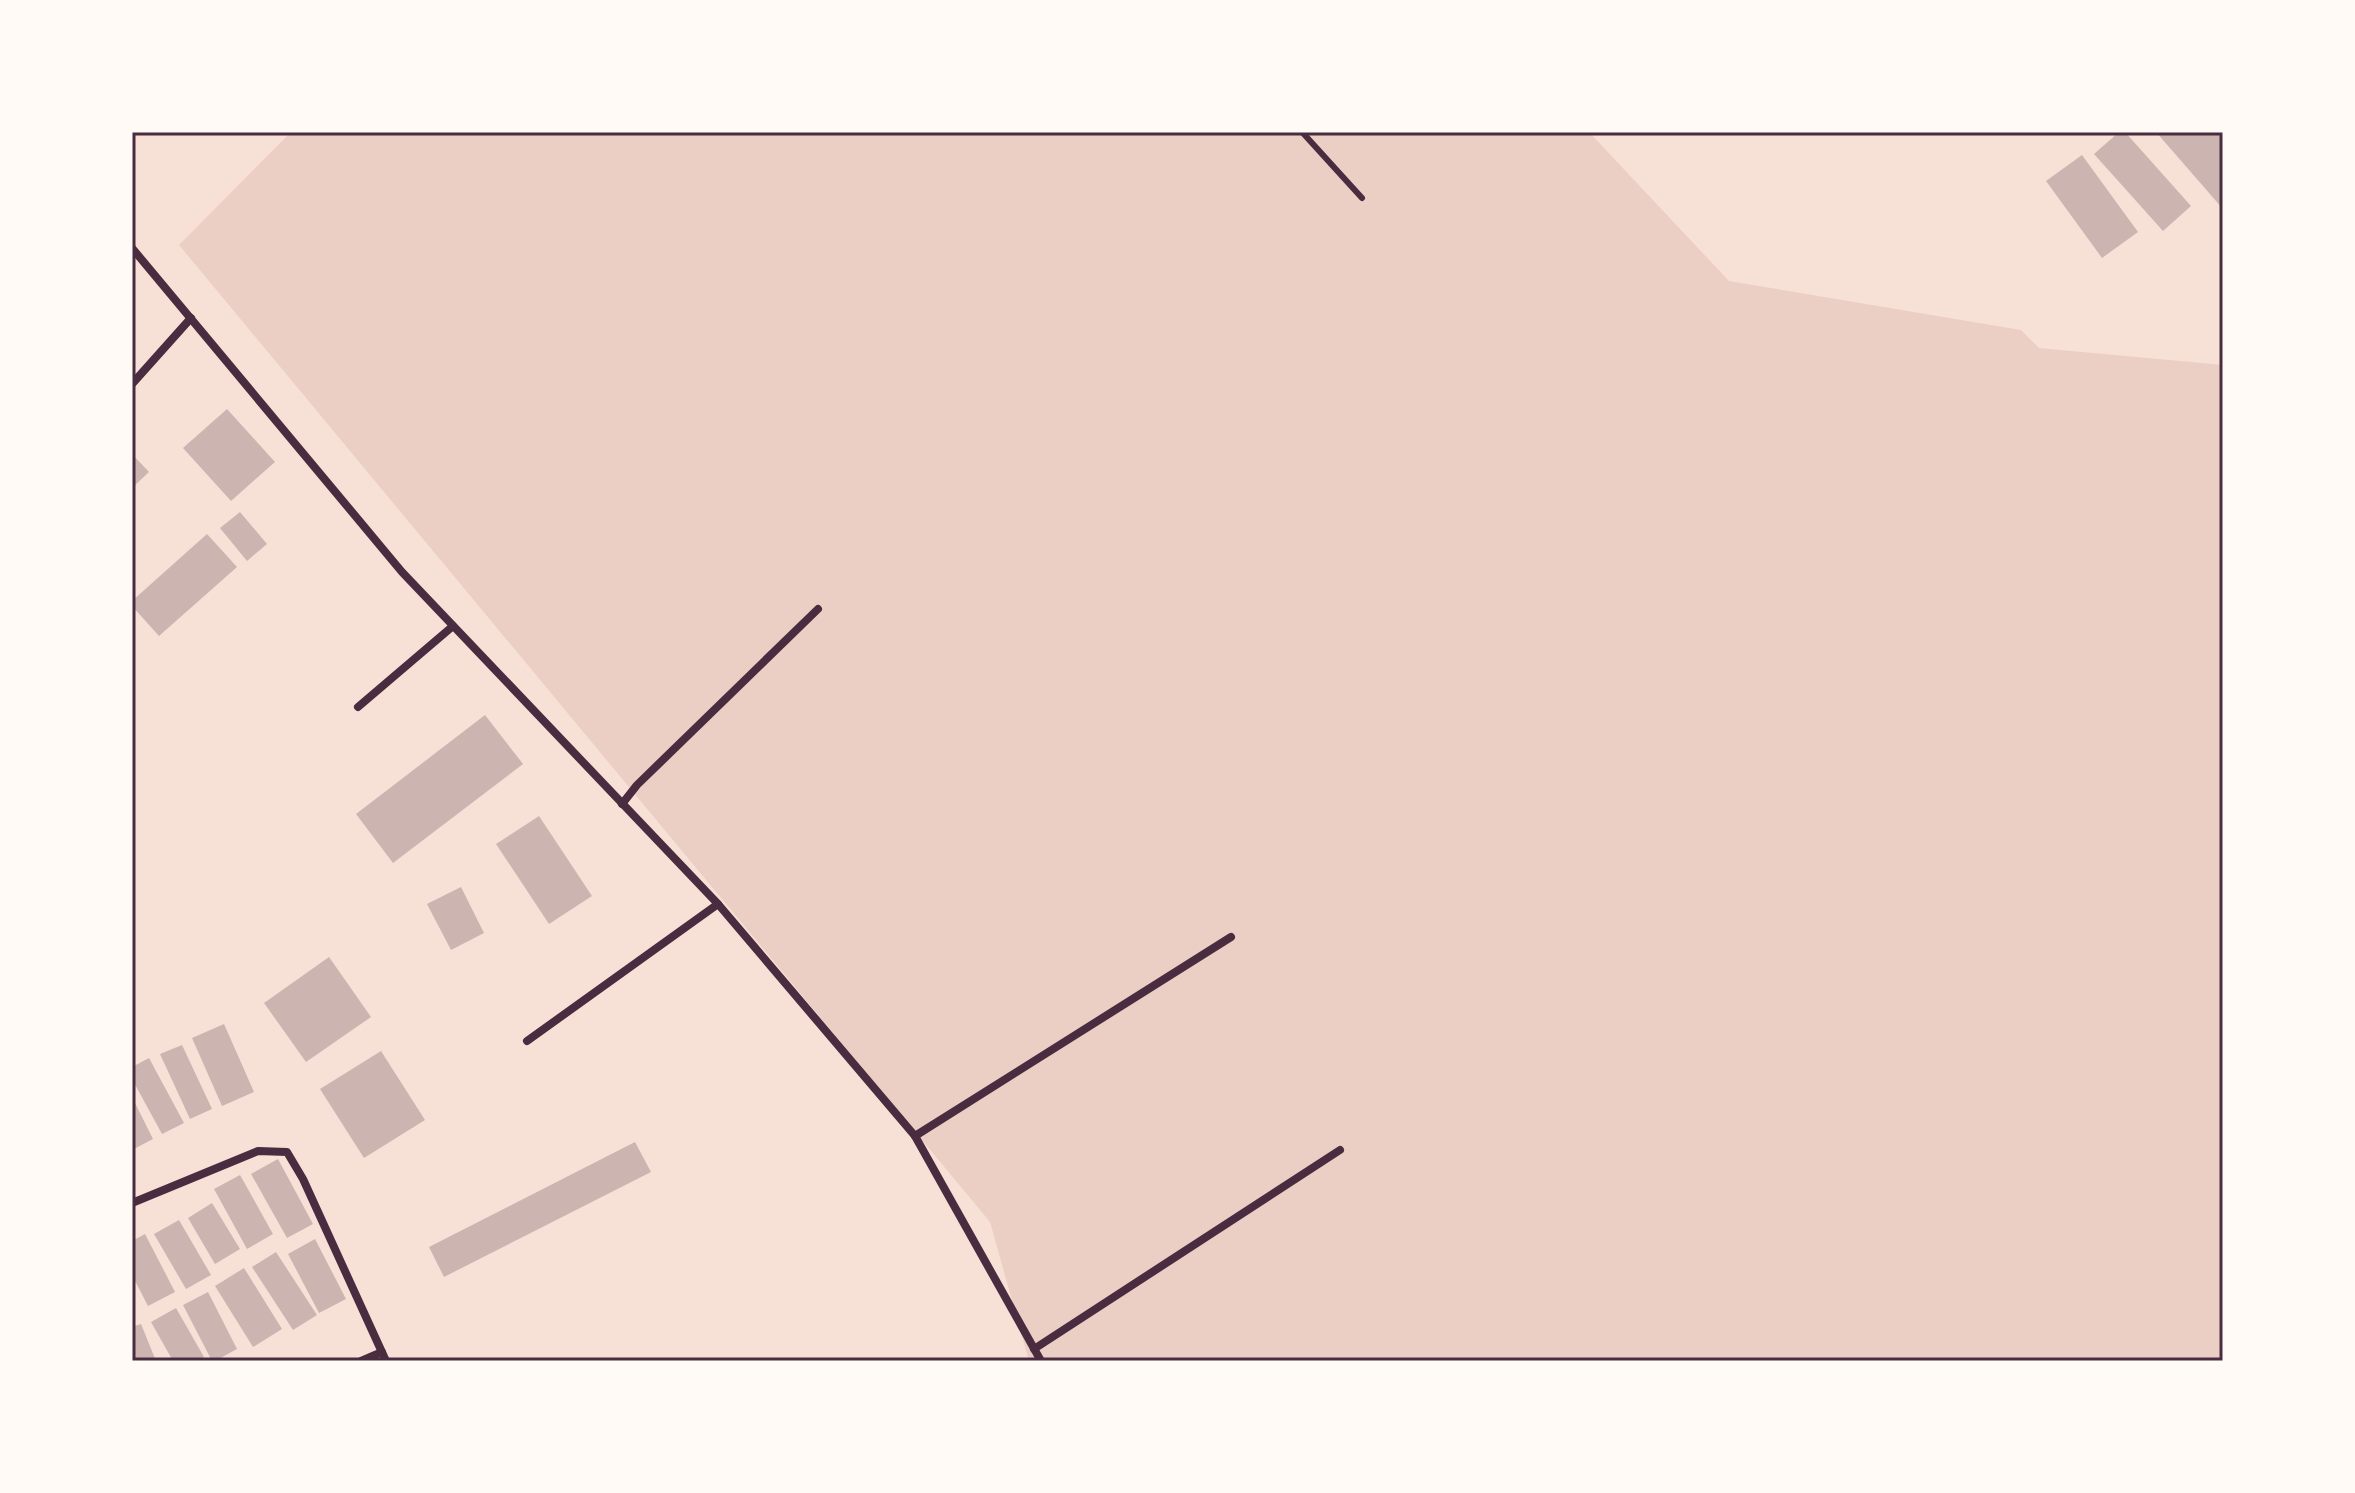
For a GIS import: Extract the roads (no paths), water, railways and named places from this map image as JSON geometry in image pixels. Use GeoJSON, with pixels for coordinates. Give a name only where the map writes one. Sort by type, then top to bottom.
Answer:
{"type":"FeatureCollection","features":[{"type":"Feature","properties":{"kind":"street"},"geometry":{"type":"LineString","coordinates":[[132,248],[402,572],[718,904],[915,1136],[1041,1361]]}},
{"type":"Feature","properties":{"kind":"street"},"geometry":{"type":"LineString","coordinates":[[132,384],[191,318]]}},
{"type":"Feature","properties":{"kind":"street"},"geometry":{"type":"LineString","coordinates":[[622,804],[637,785],[818,609]]}},
{"type":"Feature","properties":{"kind":"street"},"geometry":{"type":"LineString","coordinates":[[358,707],[453,626]]}},
{"type":"Feature","properties":{"kind":"street"},"geometry":{"type":"LineString","coordinates":[[527,1041],[718,904]]}},
{"type":"Feature","properties":{"kind":"street"},"geometry":{"type":"LineString","coordinates":[[915,1136],[1231,937]]}},
{"type":"Feature","properties":{"kind":"street"},"geometry":{"type":"LineString","coordinates":[[1034,1349],[1340,1150]]}},
{"type":"Feature","properties":{"kind":"street"},"geometry":{"type":"LineString","coordinates":[[132,1203],[258,1151],[287,1152],[303,1179],[384,1356],[361,1361]]}},
{"type":"Feature","properties":{"kind":"lane"},"geometry":{"type":"LineString","coordinates":[[1302,132],[1362,198]]}}]}
